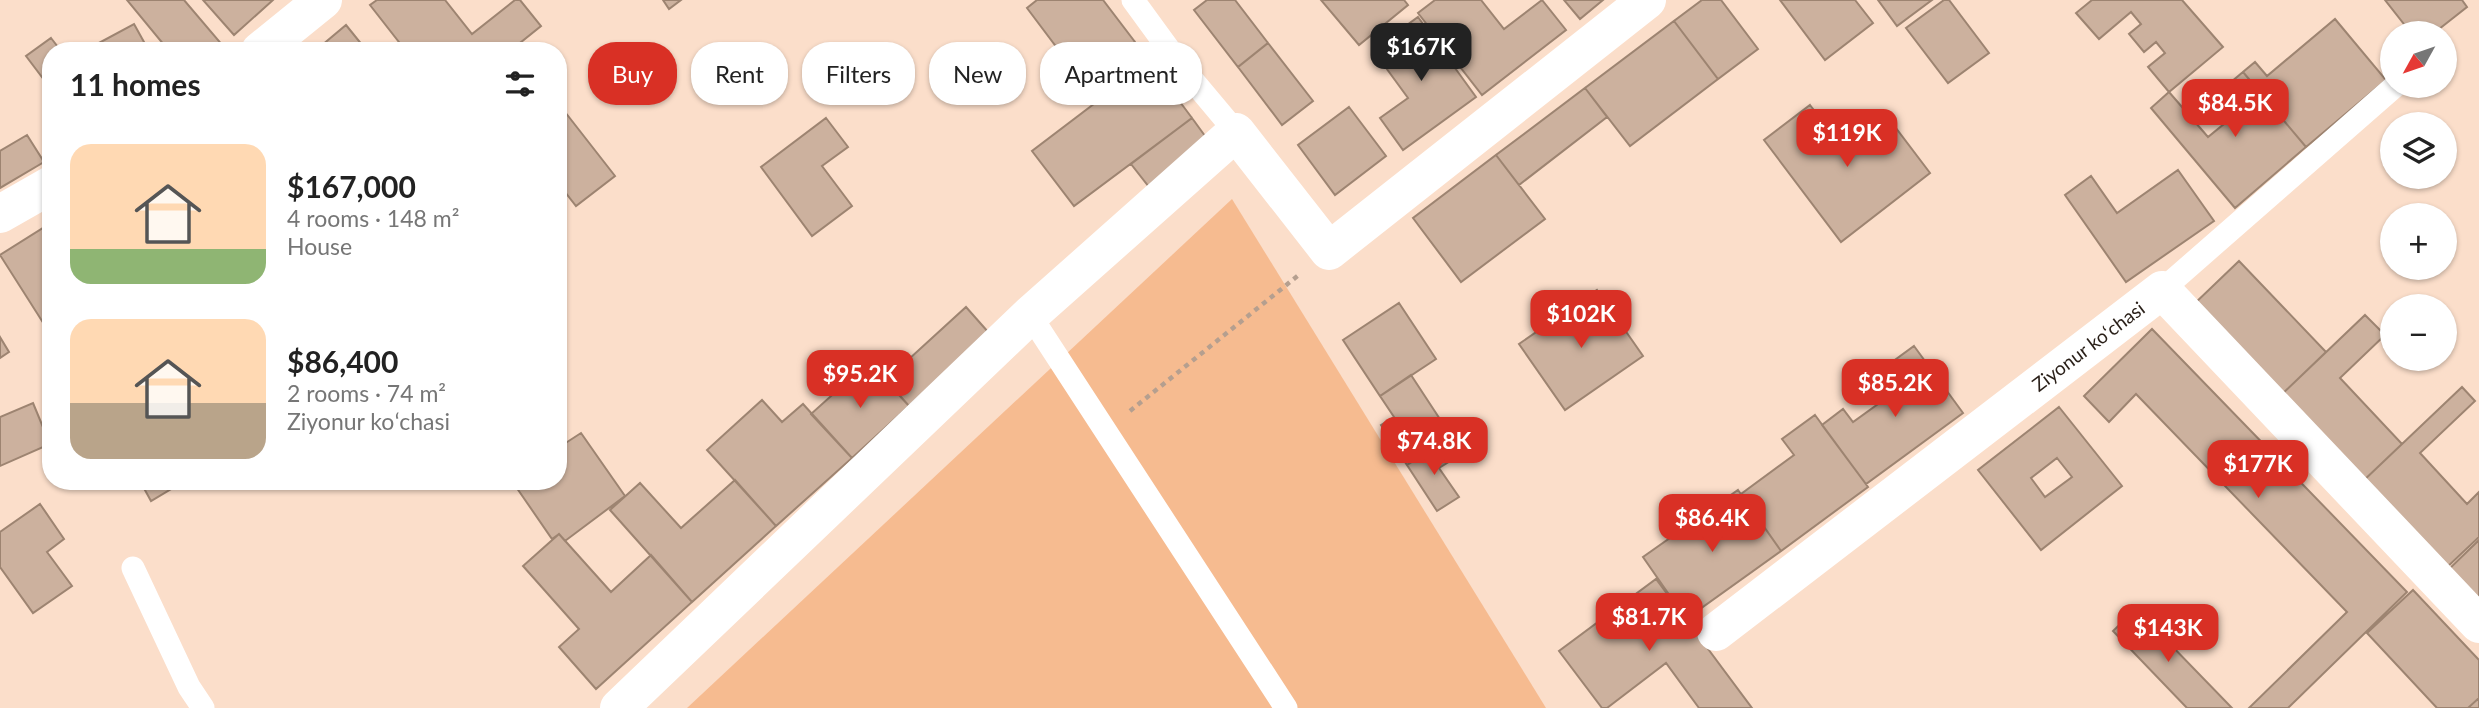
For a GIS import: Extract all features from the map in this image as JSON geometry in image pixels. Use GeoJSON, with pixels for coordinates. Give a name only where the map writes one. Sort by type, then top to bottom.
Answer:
{"type":"FeatureCollection","features":[{"type":"Feature","properties":{"kind":"street"},"geometry":{"type":"LineString","coordinates":[[271,42],[323,0]]}},
{"type":"Feature","properties":{"kind":"street"},"geometry":{"type":"LineString","coordinates":[[619,708],[1030,315],[1236,132],[1329,251],[1647,0]]}},
{"type":"Feature","properties":{"kind":"street"},"geometry":{"type":"LineString","coordinates":[[0,214],[42,190]]}},
{"type":"Feature","properties":{"kind":"street","name":"Ziyonur koʻchasi"},"geometry":{"type":"LineString","coordinates":[[1716,632],[2162,290],[2479,624]]}},
{"type":"Feature","properties":{"kind":"lane"},"geometry":{"type":"LineString","coordinates":[[1133,0],[1184,70],[1236,132]]}},
{"type":"Feature","properties":{"kind":"lane"},"geometry":{"type":"LineString","coordinates":[[2162,290],[2381,98]]}},
{"type":"Feature","properties":{"kind":"lane"},"geometry":{"type":"LineString","coordinates":[[1030,315],[1286,708]]}},
{"type":"Feature","properties":{"kind":"lane"},"geometry":{"type":"LineString","coordinates":[[132,568],[189,687],[203,708]]}},
{"type":"Feature","properties":{"kind":"path"},"geometry":{"type":"LineString","coordinates":[[1126,414],[1329,251]]}},
{"type":"Feature","properties":{"kind":"shaded area"},"geometry":{"type":"Polygon","coordinates":[[[1232,199],[1546,708],[687,708],[1232,199]]]}},
{"type":"Feature","properties":{"kind":"building"},"geometry":{"type":"Polygon","coordinates":[[[127,0],[184,0],[220,42],[162,42],[127,0]]]}},
{"type":"Feature","properties":{"kind":"building"},"geometry":{"type":"Polygon","coordinates":[[[203,0],[273,0],[234,35],[203,0]]]}},
{"type":"Feature","properties":{"kind":"building"},"geometry":{"type":"Polygon","coordinates":[[[377,0],[445,0],[472,34],[515,0],[520,0],[541,26],[521,42],[399,42],[370,5],[377,0]]]}},
{"type":"Feature","properties":{"kind":"building"},"geometry":{"type":"Polygon","coordinates":[[[663,0],[681,0],[669,9],[663,0]]]}},
{"type":"Feature","properties":{"kind":"building"},"geometry":{"type":"Polygon","coordinates":[[[1037,0],[1103,0],[1135,42],[1053,42],[1027,8],[1037,0]]]}},
{"type":"Feature","properties":{"kind":"building"},"geometry":{"type":"Polygon","coordinates":[[[1207,0],[1235,0],[1268,43],[1238,67],[1194,10],[1207,0]]]}},
{"type":"Feature","properties":{"kind":"building"},"geometry":{"type":"Polygon","coordinates":[[[1321,0],[1404,0],[1408,5],[1359,45],[1321,0]]]}},
{"type":"Feature","properties":{"kind":"building"},"geometry":{"type":"Polygon","coordinates":[[[1435,0],[1481,0],[1504,29],[1542,0],[1566,30],[1482,95],[1418,13],[1435,0]]]}},
{"type":"Feature","properties":{"kind":"building"},"geometry":{"type":"Polygon","coordinates":[[[1564,0],[1603,0],[1580,19],[1564,0]]]}},
{"type":"Feature","properties":{"kind":"building"},"geometry":{"type":"Polygon","coordinates":[[[1702,0],[1721,0],[1758,49],[1718,79],[1674,21],[1702,0]]]}},
{"type":"Feature","properties":{"kind":"building"},"geometry":{"type":"Polygon","coordinates":[[[1780,0],[1855,0],[1873,23],[1825,60],[1780,0]]]}},
{"type":"Feature","properties":{"kind":"building"},"geometry":{"type":"Polygon","coordinates":[[[1878,0],[1932,0],[1897,26],[1878,0]]]}},
{"type":"Feature","properties":{"kind":"building"},"geometry":{"type":"Polygon","coordinates":[[[1944,0],[1949,0],[1989,53],[1948,83],[1906,28],[1944,0]]]}},
{"type":"Feature","properties":{"kind":"building"},"geometry":{"type":"Polygon","coordinates":[[[2092,0],[2182,0],[2223,47],[2169,92],[2148,67],[2165,53],[2156,42],[2144,52],[2129,34],[2141,24],[2131,12],[2099,39],[2076,13],[2092,0]]]}},
{"type":"Feature","properties":{"kind":"building"},"geometry":{"type":"Polygon","coordinates":[[[2385,0],[2462,0],[2467,7],[2449,21],[2402,21],[2385,0]]]}},
{"type":"Feature","properties":{"kind":"building"},"geometry":{"type":"Polygon","coordinates":[[[1418,17],[1476,97],[1403,150],[1380,118],[1408,98],[1373,50],[1418,17]]]}},
{"type":"Feature","properties":{"kind":"building"},"geometry":{"type":"Polygon","coordinates":[[[2335,19],[2380,73],[2380,85],[2306,147],[2243,72],[2255,62],[2267,76],[2335,19]]]}},
{"type":"Feature","properties":{"kind":"building"},"geometry":{"type":"Polygon","coordinates":[[[1674,21],[1718,79],[1630,146],[1585,88],[1674,21]]]}},
{"type":"Feature","properties":{"kind":"building"},"geometry":{"type":"Polygon","coordinates":[[[134,24],[144,42],[101,42],[134,24]]]}},
{"type":"Feature","properties":{"kind":"building"},"geometry":{"type":"Polygon","coordinates":[[[346,25],[360,42],[326,42],[346,25]]]}},
{"type":"Feature","properties":{"kind":"building"},"geometry":{"type":"Polygon","coordinates":[[[1268,43],[1313,101],[1282,125],[1238,67],[1268,43]]]}},
{"type":"Feature","properties":{"kind":"building"},"geometry":{"type":"Polygon","coordinates":[[[42,44],[42,77],[26,56],[42,44]]]}},
{"type":"Feature","properties":{"kind":"building"},"geometry":{"type":"Polygon","coordinates":[[[2243,72],[2306,147],[2235,208],[2151,108],[2169,92],[2208,137],[2230,119],[2212,98],[2243,72]]]}},
{"type":"Feature","properties":{"kind":"building"},"geometry":{"type":"Polygon","coordinates":[[[1585,88],[1607,117],[1519,185],[1496,155],[1585,88]]]}},
{"type":"Feature","properties":{"kind":"building"},"geometry":{"type":"Polygon","coordinates":[[[1092,105],[1182,105],[1192,118],[1074,206],[1032,151],[1092,105]]]}},
{"type":"Feature","properties":{"kind":"building"},"geometry":{"type":"Polygon","coordinates":[[[1810,105],[1843,148],[1886,115],[1930,173],[1841,242],[1764,140],[1810,105]]]}},
{"type":"Feature","properties":{"kind":"building"},"geometry":{"type":"Polygon","coordinates":[[[1349,107],[1386,156],[1335,195],[1298,145],[1349,107]]]}},
{"type":"Feature","properties":{"kind":"building"},"geometry":{"type":"Polygon","coordinates":[[[567,115],[615,176],[576,206],[567,194],[567,115]]]}},
{"type":"Feature","properties":{"kind":"building"},"geometry":{"type":"Polygon","coordinates":[[[826,118],[848,147],[822,166],[852,206],[812,236],[761,167],[826,118]]]}},
{"type":"Feature","properties":{"kind":"building"},"geometry":{"type":"Polygon","coordinates":[[[1192,118],[1213,147],[1153,192],[1131,164],[1192,118]]]}},
{"type":"Feature","properties":{"kind":"building"},"geometry":{"type":"Polygon","coordinates":[[[27,135],[42,163],[0,188],[0,151],[27,135]]]}},
{"type":"Feature","properties":{"kind":"building"},"geometry":{"type":"Polygon","coordinates":[[[1496,155],[1545,219],[1461,282],[1413,218],[1496,155]]]}},
{"type":"Feature","properties":{"kind":"building"},"geometry":{"type":"Polygon","coordinates":[[[2178,170],[2214,221],[2126,282],[2065,195],[2091,176],[2117,213],[2178,170]]]}},
{"type":"Feature","properties":{"kind":"building"},"geometry":{"type":"Polygon","coordinates":[[[42,229],[42,321],[0,255],[42,229]]]}},
{"type":"Feature","properties":{"kind":"building"},"geometry":{"type":"Polygon","coordinates":[[[2239,261],[2326,352],[2279,397],[2192,306],[2239,261]]]}},
{"type":"Feature","properties":{"kind":"building"},"geometry":{"type":"Polygon","coordinates":[[[1597,290],[1643,356],[1565,410],[1519,344],[1597,290]]]}},
{"type":"Feature","properties":{"kind":"building"},"geometry":{"type":"Polygon","coordinates":[[[1399,303],[1436,359],[1380,396],[1343,340],[1399,303]]]}},
{"type":"Feature","properties":{"kind":"building"},"geometry":{"type":"Polygon","coordinates":[[[966,307],[989,333],[909,406],[886,380],[966,307]]]}},
{"type":"Feature","properties":{"kind":"building"},"geometry":{"type":"Polygon","coordinates":[[[2365,315],[2380,330],[2380,340],[2340,378],[2402,444],[2361,483],[2279,397],[2365,315]]]}},
{"type":"Feature","properties":{"kind":"building"},"geometry":{"type":"Polygon","coordinates":[[[2152,329],[2407,592],[2288,708],[2249,708],[2347,612],[2136,394],[2109,422],[2084,396],[2152,329]]]}},
{"type":"Feature","properties":{"kind":"building"},"geometry":{"type":"Polygon","coordinates":[[[0,337],[9,352],[0,358],[0,337]]]}},
{"type":"Feature","properties":{"kind":"building"},"geometry":{"type":"Polygon","coordinates":[[[1914,346],[1963,413],[1866,484],[1822,425],[1843,409],[1853,422],[1903,386],[1888,365],[1914,346]]]}},
{"type":"Feature","properties":{"kind":"building"},"geometry":{"type":"Polygon","coordinates":[[[869,362],[909,406],[852,458],[811,414],[869,362]]]}},
{"type":"Feature","properties":{"kind":"building"},"geometry":{"type":"Polygon","coordinates":[[[1411,375],[1451,436],[1407,465],[1381,425],[1394,417],[1380,396],[1411,375]]]}},
{"type":"Feature","properties":{"kind":"building"},"geometry":{"type":"Polygon","coordinates":[[[2462,387],[2475,401],[2420,453],[2467,504],[2479,492],[2479,537],[2444,570],[2361,483],[2462,387]]]}},
{"type":"Feature","properties":{"kind":"building"},"geometry":{"type":"Polygon","coordinates":[[[762,400],[782,422],[803,404],[852,458],[776,526],[707,450],[762,400]]]}},
{"type":"Feature","properties":{"kind":"building"},"geometry":{"type":"Polygon","coordinates":[[[33,403],[42,425],[42,448],[0,466],[0,417],[33,403]]]}},
{"type":"Feature","properties":{"kind":"building"},"geometry":{"type":"Polygon","coordinates":[[[2059,407],[2122,486],[2041,550],[1978,470],[2059,407]],[[2057,458],[2031,478],[2045,497],[2072,477],[2057,458]]]}},
{"type":"Feature","properties":{"kind":"building"},"geometry":{"type":"Polygon","coordinates":[[[1815,415],[1868,487],[1781,551],[1741,494],[1794,455],[1782,439],[1815,415]]]}},
{"type":"Feature","properties":{"kind":"building"},"geometry":{"type":"Polygon","coordinates":[[[581,433],[625,496],[565,541],[559,534],[552,539],[518,490],[567,490],[567,442],[581,433]]]}},
{"type":"Feature","properties":{"kind":"building"},"geometry":{"type":"Polygon","coordinates":[[[1441,443],[1452,460],[1439,468],[1459,497],[1437,511],[1407,465],[1441,443]]]}},
{"type":"Feature","properties":{"kind":"building"},"geometry":{"type":"Polygon","coordinates":[[[735,480],[776,526],[692,602],[610,510],[640,483],[681,528],[735,480]]]}},
{"type":"Feature","properties":{"kind":"building"},"geometry":{"type":"Polygon","coordinates":[[[145,490],[169,490],[151,501],[145,490]]]}},
{"type":"Feature","properties":{"kind":"building"},"geometry":{"type":"Polygon","coordinates":[[[1738,490],[1781,551],[1686,619],[1643,557],[1738,490]]]}},
{"type":"Feature","properties":{"kind":"building"},"geometry":{"type":"Polygon","coordinates":[[[40,504],[64,539],[47,552],[72,586],[33,613],[0,567],[0,532],[40,504]]]}},
{"type":"Feature","properties":{"kind":"building"},"geometry":{"type":"Polygon","coordinates":[[[559,534],[611,592],[651,555],[692,602],[596,689],[559,647],[579,629],[523,566],[559,534]]]}},
{"type":"Feature","properties":{"kind":"building"},"geometry":{"type":"Polygon","coordinates":[[[2479,540],[2479,606],[2446,572],[2479,540]]]}},
{"type":"Feature","properties":{"kind":"building"},"geometry":{"type":"Polygon","coordinates":[[[1656,579],[1752,708],[1699,708],[1666,663],[1607,708],[1602,708],[1559,651],[1656,579]]]}},
{"type":"Feature","properties":{"kind":"building"},"geometry":{"type":"Polygon","coordinates":[[[2413,590],[2479,660],[2479,698],[2468,708],[2437,708],[2367,633],[2413,590]]]}},
{"type":"Feature","properties":{"kind":"building"},"geometry":{"type":"Polygon","coordinates":[[[2136,609],[2232,708],[2187,708],[2113,631],[2136,609]]]}},
{"type":"Feature","properties":{"kind":"building"},"geometry":{"type":"Polygon","coordinates":[[[2479,698],[2479,708],[2468,708],[2479,698]]]}}]}
